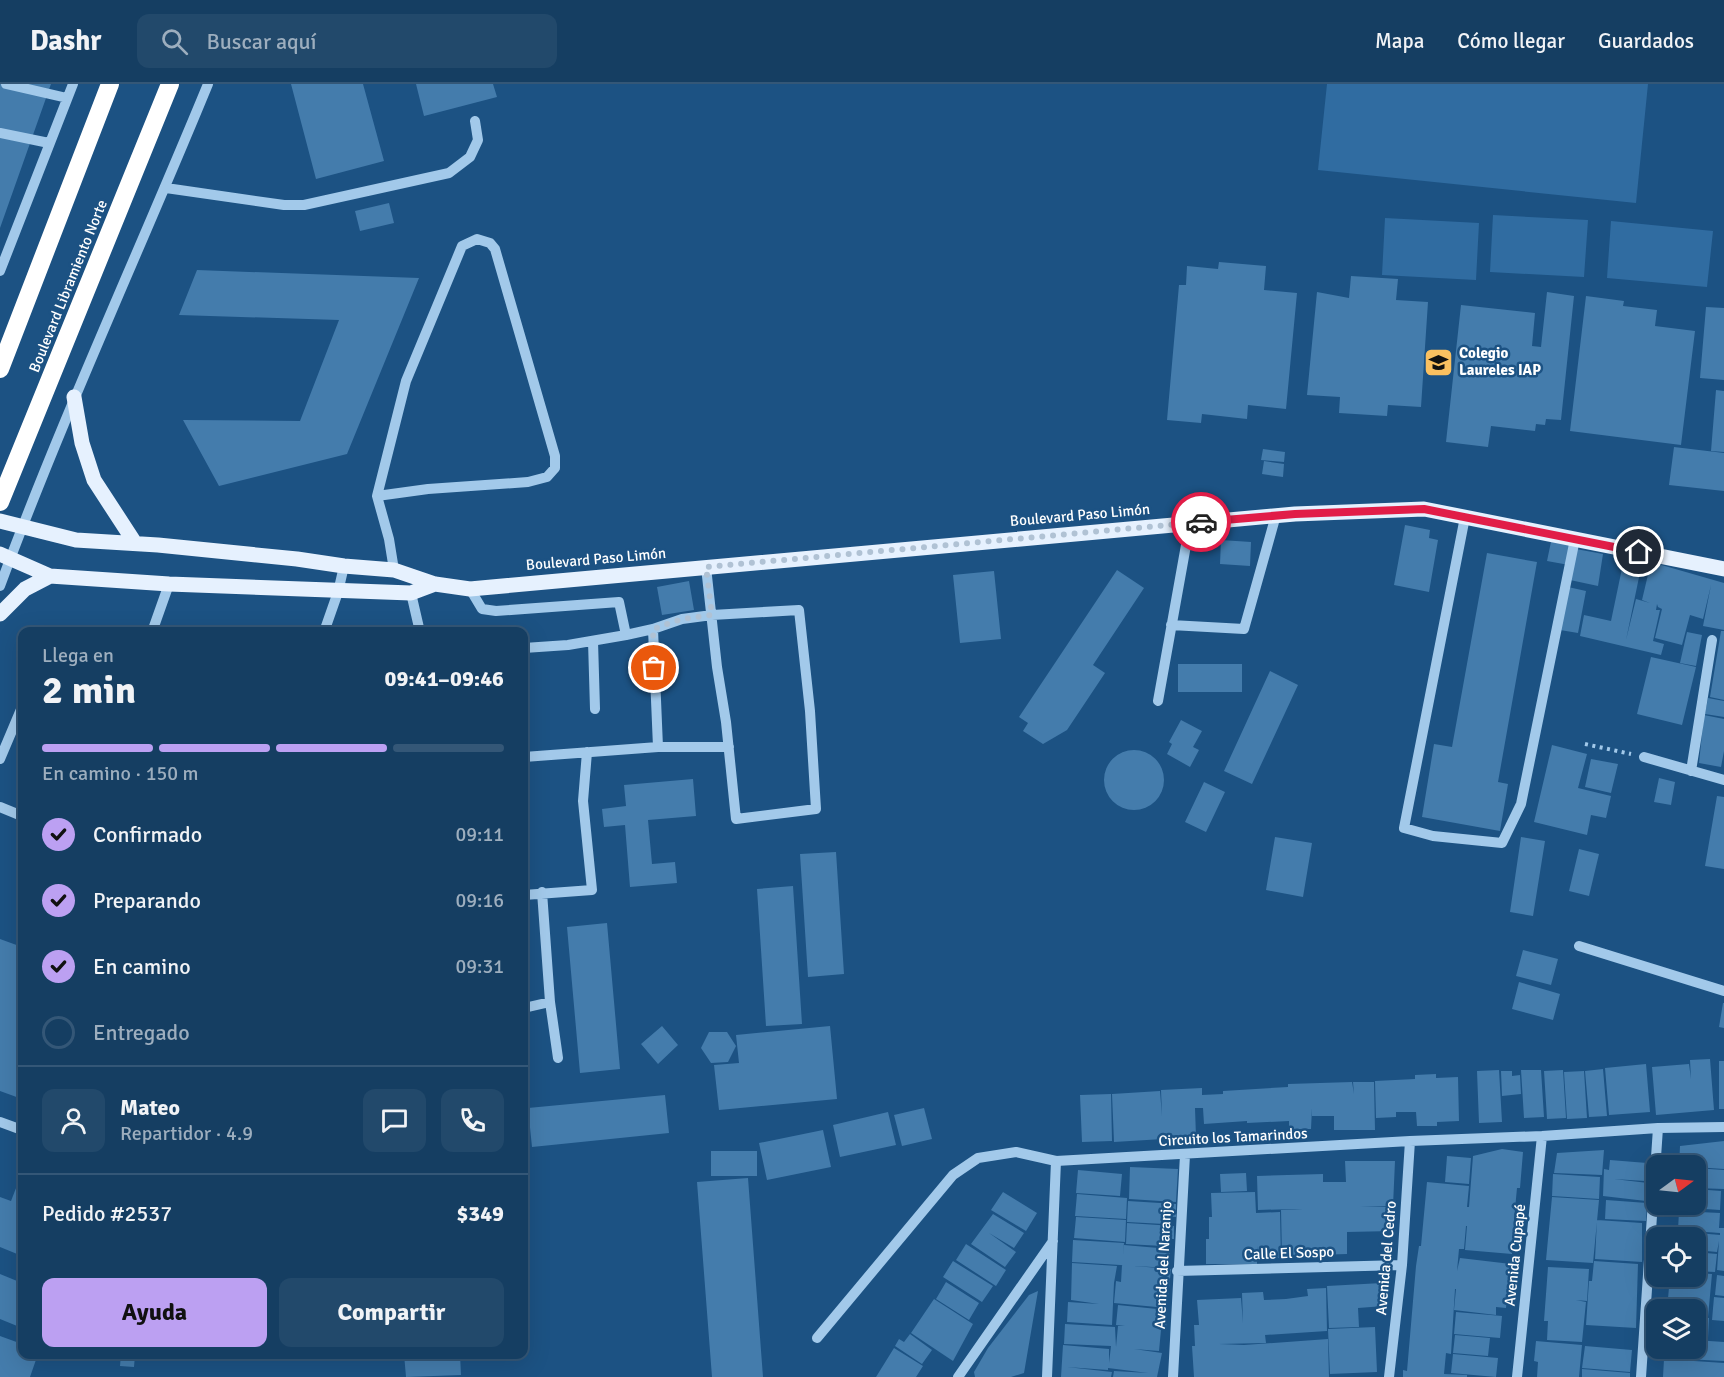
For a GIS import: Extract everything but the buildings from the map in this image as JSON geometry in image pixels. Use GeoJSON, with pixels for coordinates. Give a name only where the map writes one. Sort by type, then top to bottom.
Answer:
{"type":"FeatureCollection","features":[{"type":"Feature","properties":{"kind":"highway"},"geometry":{"type":"LineString","coordinates":[[0,369],[110,84]]}},
{"type":"Feature","properties":{"kind":"highway","name":"Boulevard Libramiento Norte"},"geometry":{"type":"LineString","coordinates":[[0,502],[170,84]]}},
{"type":"Feature","properties":{"kind":"main road"},"geometry":{"type":"LineString","coordinates":[[74,398],[82,443],[94,480],[135,543]]}},
{"type":"Feature","properties":{"kind":"main road","name":"Boulevard Paso Limón"},"geometry":{"type":"LineString","coordinates":[[0,521],[76,540],[135,543],[394,570],[435,584],[470,589],[1276,515],[1424,509],[1724,569]]}},
{"type":"Feature","properties":{"kind":"main road"},"geometry":{"type":"LineString","coordinates":[[5,556],[50,576],[169,584],[411,594],[435,584]]}},
{"type":"Feature","properties":{"kind":"main road"},"geometry":{"type":"LineString","coordinates":[[0,614],[25,589],[50,576]]}},
{"type":"Feature","properties":{"kind":"street"},"geometry":{"type":"LineString","coordinates":[[6,84],[67,98]]}},
{"type":"Feature","properties":{"kind":"street"},"geometry":{"type":"LineString","coordinates":[[0,271],[73,84]]}},
{"type":"Feature","properties":{"kind":"street"},"geometry":{"type":"LineString","coordinates":[[0,586],[5,556],[21,528],[208,84]]}},
{"type":"Feature","properties":{"kind":"street"},"geometry":{"type":"LineString","coordinates":[[166,188],[284,205],[304,205],[449,172],[470,157],[478,140],[475,121]]}},
{"type":"Feature","properties":{"kind":"street"},"geometry":{"type":"LineString","coordinates":[[0,133],[49,143]]}},
{"type":"Feature","properties":{"kind":"street"},"geometry":{"type":"LineString","coordinates":[[377,496],[428,489],[528,482],[547,477],[555,468],[555,456],[495,249],[490,243],[477,239],[462,246],[406,381],[377,496],[389,539],[394,570]]}},
{"type":"Feature","properties":{"kind":"street"},"geometry":{"type":"LineString","coordinates":[[1172,625],[1244,629],[1276,515]]}},
{"type":"Feature","properties":{"kind":"street"},"geometry":{"type":"LineString","coordinates":[[1465,517],[1404,828],[1433,836],[1502,843],[1516,816],[1521,804],[1575,539]]}},
{"type":"Feature","properties":{"kind":"street"},"geometry":{"type":"LineString","coordinates":[[1158,701],[1190,523]]}},
{"type":"Feature","properties":{"kind":"street"},"geometry":{"type":"LineString","coordinates":[[326,627],[344,566]]}},
{"type":"Feature","properties":{"kind":"street"},"geometry":{"type":"LineString","coordinates":[[528,648],[568,645],[626,635],[682,619],[712,615],[799,610],[809,700],[816,809],[736,819],[729,747],[712,615],[706,567]]}},
{"type":"Feature","properties":{"kind":"street"},"geometry":{"type":"LineString","coordinates":[[154,627],[169,584]]}},
{"type":"Feature","properties":{"kind":"street"},"geometry":{"type":"LineString","coordinates":[[470,589],[482,609],[496,611],[619,602],[626,635]]}},
{"type":"Feature","properties":{"kind":"street"},"geometry":{"type":"LineString","coordinates":[[411,594],[419,627]]}},
{"type":"Feature","properties":{"kind":"street"},"geometry":{"type":"LineString","coordinates":[[653,629],[658,747]]}},
{"type":"Feature","properties":{"kind":"street"},"geometry":{"type":"LineString","coordinates":[[1691,771],[1712,640]]}},
{"type":"Feature","properties":{"kind":"street"},"geometry":{"type":"LineString","coordinates":[[593,641],[595,709]]}},
{"type":"Feature","properties":{"kind":"street"},"geometry":{"type":"LineString","coordinates":[[0,759],[18,716]]}},
{"type":"Feature","properties":{"kind":"street"},"geometry":{"type":"LineString","coordinates":[[528,757],[658,747],[729,747]]}},
{"type":"Feature","properties":{"kind":"street"},"geometry":{"type":"LineString","coordinates":[[528,894],[592,890],[584,801],[586,752]]}},
{"type":"Feature","properties":{"kind":"street"},"geometry":{"type":"LineString","coordinates":[[1644,757],[1724,780]]}},
{"type":"Feature","properties":{"kind":"street"},"geometry":{"type":"LineString","coordinates":[[0,807],[18,814]]}},
{"type":"Feature","properties":{"kind":"street"},"geometry":{"type":"LineString","coordinates":[[542,892],[550,1002],[558,1058]]}},
{"type":"Feature","properties":{"kind":"street"},"geometry":{"type":"LineString","coordinates":[[1579,946],[1724,991]]}},
{"type":"Feature","properties":{"kind":"street"},"geometry":{"type":"LineString","coordinates":[[528,1007],[550,1002]]}},
{"type":"Feature","properties":{"kind":"street"},"geometry":{"type":"LineString","coordinates":[[0,1122],[18,1129]]}},
{"type":"Feature","properties":{"kind":"street","name":"Circuito los Tamarindos"},"geometry":{"type":"LineString","coordinates":[[817,1338],[953,1176],[978,1158],[1016,1152],[1056,1161],[1658,1128],[1724,1127]]}},
{"type":"Feature","properties":{"kind":"street"},"geometry":{"type":"LineString","coordinates":[[1641,1377],[1658,1128]]}},
{"type":"Feature","properties":{"kind":"street","name":"Avenida Cupapé"},"geometry":{"type":"LineString","coordinates":[[1517,1377],[1542,1136]]}},
{"type":"Feature","properties":{"kind":"street","name":"Avenida del Cedro"},"geometry":{"type":"LineString","coordinates":[[1389,1377],[1402,1265],[1410,1141]]}},
{"type":"Feature","properties":{"kind":"street","name":"Avenida del Naranjo"},"geometry":{"type":"LineString","coordinates":[[1173,1377],[1185,1155]]}},
{"type":"Feature","properties":{"kind":"street"},"geometry":{"type":"LineString","coordinates":[[1047,1377],[1056,1161]]}},
{"type":"Feature","properties":{"kind":"street"},"geometry":{"type":"LineString","coordinates":[[958,1377],[1053,1241]]}},
{"type":"Feature","properties":{"kind":"street","name":"Calle El Sospo"},"geometry":{"type":"LineString","coordinates":[[1177,1271],[1402,1265]]}},
{"type":"Feature","properties":{"kind":"path"},"geometry":{"type":"LineString","coordinates":[[1585,744],[1644,757]]}},
{"type":"Feature","properties":{"kind":"shaded area"},"geometry":{"type":"Polygon","coordinates":[[[1327,84],[1648,84],[1636,203],[1318,170],[1327,84]]]}},
{"type":"Feature","properties":{"kind":"shaded area"},"geometry":{"type":"Polygon","coordinates":[[[1493,215],[1588,220],[1584,277],[1490,272],[1493,215]]]}},
{"type":"Feature","properties":{"kind":"shaded area"},"geometry":{"type":"Polygon","coordinates":[[[1385,218],[1479,223],[1476,280],[1382,275],[1385,218]]]}},
{"type":"Feature","properties":{"kind":"shaded area"},"geometry":{"type":"Polygon","coordinates":[[[1611,221],[1713,231],[1707,287],[1607,278],[1611,221]]]}},
{"type":"Feature","properties":{"kind":"way so far"},"geometry":{"type":"LineString","coordinates":[[654,668],[653,629],[682,619],[712,615],[706,567],[1201,522]]}},
{"type":"Feature","properties":{"kind":"place","name":"Colegio Laureles IAP"},"geometry":{"type":"Point","coordinates":[1438,362]}},
{"type":"Feature","properties":{"kind":"route"},"geometry":{"type":"LineString","coordinates":[[1201,522],[1295,514],[1424,509],[1639,552]]}}]}
